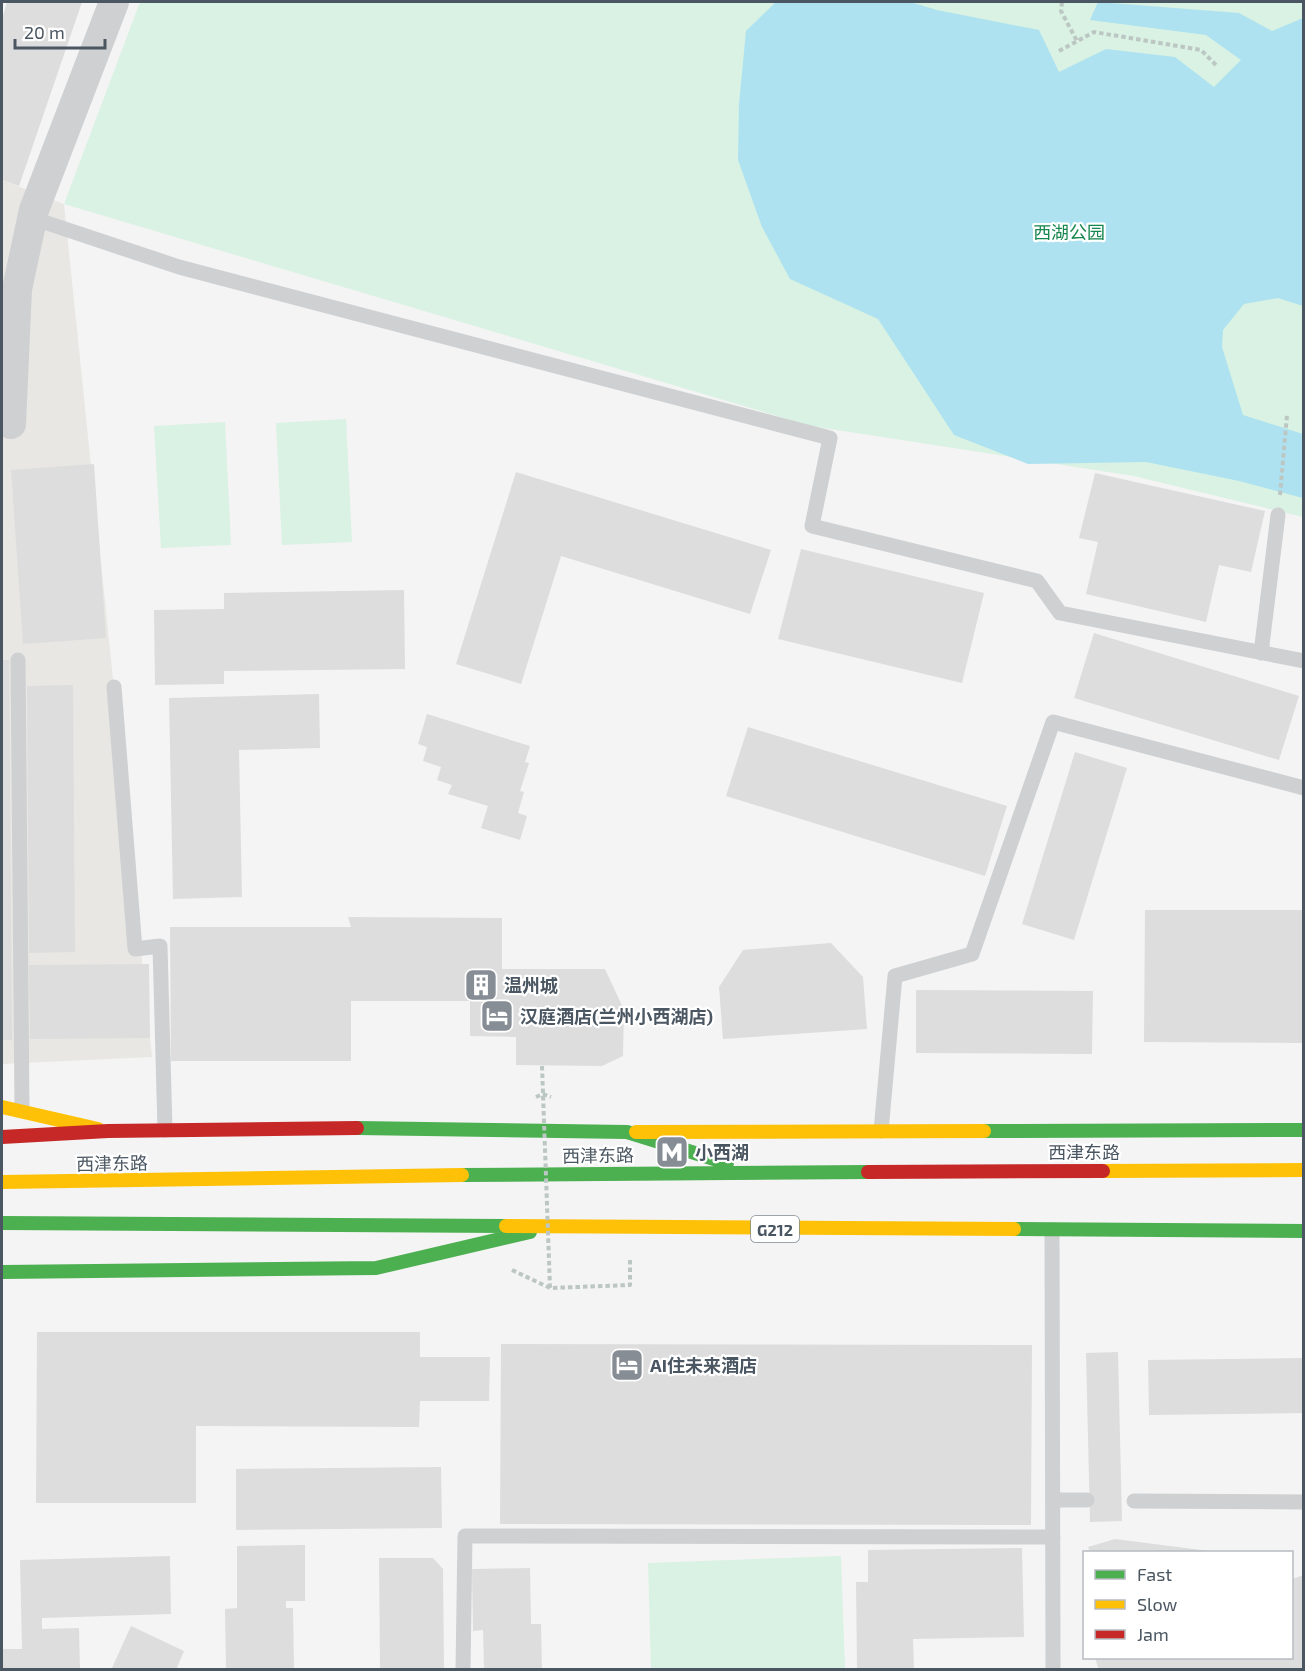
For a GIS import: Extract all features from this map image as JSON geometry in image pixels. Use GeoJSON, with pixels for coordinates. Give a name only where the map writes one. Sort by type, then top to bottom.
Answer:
{"type":"FeatureCollection","features":[{"type":"Feature","properties":{"kind":"main road"},"geometry":{"type":"LineString","coordinates":[[2,1107],[22,1109],[108,1131]]}},
{"type":"Feature","properties":{"kind":"main road"},"geometry":{"type":"LineString","coordinates":[[2,1137],[108,1131],[369,1128],[627,1132],[758,1172]]}},
{"type":"Feature","properties":{"kind":"main road","name":"西津东路"},"geometry":{"type":"LineString","coordinates":[[627,1132],[1304,1130]]}},
{"type":"Feature","properties":{"kind":"main road","name":"西津东路"},"geometry":{"type":"LineString","coordinates":[[2,1182],[758,1172],[1304,1170]]}},
{"type":"Feature","properties":{"kind":"main road"},"geometry":{"type":"LineString","coordinates":[[2,1223],[246,1226]]}},
{"type":"Feature","properties":{"kind":"main road"},"geometry":{"type":"LineString","coordinates":[[2,1236],[246,1226]]}},
{"type":"Feature","properties":{"kind":"main road","name":"G212"},"geometry":{"type":"LineString","coordinates":[[246,1226],[1304,1231]]}},
{"type":"Feature","properties":{"kind":"main road"},"geometry":{"type":"LineString","coordinates":[[2,1272],[376,1268],[548,1228]]}},
{"type":"Feature","properties":{"kind":"street"},"geometry":{"type":"LineString","coordinates":[[11,424],[17,290],[32,218],[114,2]]}},
{"type":"Feature","properties":{"kind":"lane"},"geometry":{"type":"LineString","coordinates":[[32,218],[179,267],[830,438],[812,526],[1038,581],[1060,613],[1304,661]]}},
{"type":"Feature","properties":{"kind":"lane"},"geometry":{"type":"LineString","coordinates":[[1261,653],[1278,515]]}},
{"type":"Feature","properties":{"kind":"lane"},"geometry":{"type":"LineString","coordinates":[[18,660],[22,1109]]}},
{"type":"Feature","properties":{"kind":"lane"},"geometry":{"type":"LineString","coordinates":[[114,687],[135,949],[160,946],[165,1130]]}},
{"type":"Feature","properties":{"kind":"lane"},"geometry":{"type":"LineString","coordinates":[[881,1131],[895,976],[972,954],[1053,722],[1304,788]]}},
{"type":"Feature","properties":{"kind":"lane"},"geometry":{"type":"LineString","coordinates":[[1052,1230],[1053,1670]]}},
{"type":"Feature","properties":{"kind":"lane"},"geometry":{"type":"LineString","coordinates":[[1053,1500],[1087,1500]]}},
{"type":"Feature","properties":{"kind":"lane"},"geometry":{"type":"LineString","coordinates":[[1134,1501],[1304,1502]]}},
{"type":"Feature","properties":{"kind":"lane"},"geometry":{"type":"LineString","coordinates":[[463,1670],[465,1536],[1053,1537]]}},
{"type":"Feature","properties":{"kind":"path"},"geometry":{"type":"LineString","coordinates":[[1062,2],[1061,11],[1077,41]]}},
{"type":"Feature","properties":{"kind":"path"},"geometry":{"type":"LineString","coordinates":[[1059,51],[1094,32],[1201,50],[1216,65]]}},
{"type":"Feature","properties":{"kind":"path"},"geometry":{"type":"LineString","coordinates":[[1278,515],[1287,415]]}},
{"type":"Feature","properties":{"kind":"path"},"geometry":{"type":"LineString","coordinates":[[542,1066],[550,1288],[630,1285]]}},
{"type":"Feature","properties":{"kind":"shaded area"},"geometry":{"type":"Polygon","coordinates":[[[2,180],[64,204],[152,1057],[2,1064],[2,180]]]}},
{"type":"Feature","properties":{"kind":"green space","name":"西湖公园"},"geometry":{"type":"Polygon","coordinates":[[[140,2],[1303,2],[1303,517],[1134,476],[811,426],[64,204],[140,2]]]}},
{"type":"Feature","properties":{"kind":"green space"},"geometry":{"type":"Polygon","coordinates":[[[346,419],[352,542],[282,545],[276,423],[346,419]]]}},
{"type":"Feature","properties":{"kind":"green space"},"geometry":{"type":"Polygon","coordinates":[[[225,422],[231,545],[161,548],[154,426],[225,422]]]}},
{"type":"Feature","properties":{"kind":"green space"},"geometry":{"type":"Polygon","coordinates":[[[841,1556],[845,1669],[651,1669],[648,1563],[841,1556]]]}},
{"type":"Feature","properties":{"kind":"water"},"geometry":{"type":"Polygon","coordinates":[[[776,2],[910,2],[937,10],[1039,30],[1059,72],[1106,49],[1175,57],[1214,87],[1241,60],[1206,35],[1090,20],[1098,2],[1239,13],[1272,31],[1303,18],[1303,306],[1278,298],[1244,304],[1223,330],[1222,347],[1243,415],[1303,434],[1303,498],[1239,481],[1146,462],[1028,464],[954,435],[878,319],[790,279],[762,227],[738,160],[739,104],[746,31],[776,2]]]}},
{"type":"Feature","properties":{"kind":"building"},"geometry":{"type":"Polygon","coordinates":[[[7,2],[82,2],[19,186],[2,180],[2,19],[7,2]]]}},
{"type":"Feature","properties":{"kind":"building"},"geometry":{"type":"Polygon","coordinates":[[[94,464],[106,638],[23,644],[11,470],[94,464]]]}},
{"type":"Feature","properties":{"kind":"building"},"geometry":{"type":"Polygon","coordinates":[[[516,472],[771,550],[750,614],[561,556],[521,684],[456,664],[516,472]]]}},
{"type":"Feature","properties":{"kind":"building"},"geometry":{"type":"Polygon","coordinates":[[[1095,473],[1265,511],[1251,572],[1219,565],[1206,622],[1086,594],[1098,542],[1079,538],[1095,473]]]}},
{"type":"Feature","properties":{"kind":"building"},"geometry":{"type":"Polygon","coordinates":[[[801,549],[984,593],[962,683],[778,639],[801,549]]]}},
{"type":"Feature","properties":{"kind":"building"},"geometry":{"type":"Polygon","coordinates":[[[404,590],[405,669],[224,671],[224,684],[155,685],[154,610],[224,609],[224,593],[404,590]]]}},
{"type":"Feature","properties":{"kind":"building"},"geometry":{"type":"Polygon","coordinates":[[[1094,633],[1299,696],[1279,760],[1074,698],[1094,633]]]}},
{"type":"Feature","properties":{"kind":"building"},"geometry":{"type":"Polygon","coordinates":[[[2,660],[9,660],[12,1040],[2,1040],[2,660]]]}},
{"type":"Feature","properties":{"kind":"building"},"geometry":{"type":"Polygon","coordinates":[[[73,685],[75,952],[29,953],[27,686],[73,685]]]}},
{"type":"Feature","properties":{"kind":"building"},"geometry":{"type":"Polygon","coordinates":[[[319,694],[320,748],[239,750],[242,897],[173,899],[169,698],[319,694]]]}},
{"type":"Feature","properties":{"kind":"building"},"geometry":{"type":"Polygon","coordinates":[[[427,714],[530,746],[525,762],[529,763],[520,791],[524,792],[518,813],[527,816],[520,840],[481,828],[488,806],[448,794],[452,785],[437,780],[441,767],[423,761],[427,747],[418,744],[427,714]]]}},
{"type":"Feature","properties":{"kind":"building"},"geometry":{"type":"Polygon","coordinates":[[[748,727],[1007,806],[985,876],[726,796],[748,727]]]}},
{"type":"Feature","properties":{"kind":"building"},"geometry":{"type":"Polygon","coordinates":[[[1075,752],[1127,768],[1074,940],[1022,924],[1075,752]]]}},
{"type":"Feature","properties":{"kind":"building"},"geometry":{"type":"Polygon","coordinates":[[[1145,910],[1304,910],[1304,1043],[1144,1042],[1145,910]]]}},
{"type":"Feature","properties":{"kind":"building"},"geometry":{"type":"Polygon","coordinates":[[[348,917],[502,918],[502,969],[605,969],[624,1010],[623,1056],[602,1066],[516,1065],[516,1037],[470,1036],[470,1001],[351,1001],[351,1061],[171,1061],[170,927],[351,927],[348,917]]]}},
{"type":"Feature","properties":{"kind":"building"},"geometry":{"type":"Polygon","coordinates":[[[831,943],[863,977],[867,1029],[723,1039],[719,987],[743,950],[831,943]]]}},
{"type":"Feature","properties":{"kind":"building"},"geometry":{"type":"Polygon","coordinates":[[[149,964],[150,1038],[30,1039],[29,965],[149,964]]]}},
{"type":"Feature","properties":{"kind":"building"},"geometry":{"type":"Polygon","coordinates":[[[916,990],[1093,991],[1092,1054],[916,1053],[916,990]]]}},
{"type":"Feature","properties":{"kind":"building"},"geometry":{"type":"Polygon","coordinates":[[[37,1332],[420,1332],[420,1357],[490,1357],[489,1401],[420,1401],[419,1427],[196,1426],[196,1503],[36,1503],[37,1332]]]}},
{"type":"Feature","properties":{"kind":"building"},"geometry":{"type":"Polygon","coordinates":[[[501,1344],[1032,1345],[1031,1525],[500,1524],[501,1344]]]}},
{"type":"Feature","properties":{"kind":"building"},"geometry":{"type":"Polygon","coordinates":[[[1118,1352],[1122,1521],[1090,1522],[1086,1353],[1118,1352]]]}},
{"type":"Feature","properties":{"kind":"building"},"geometry":{"type":"Polygon","coordinates":[[[1304,1358],[1304,1413],[1149,1415],[1148,1360],[1304,1358]]]}},
{"type":"Feature","properties":{"kind":"building"},"geometry":{"type":"Polygon","coordinates":[[[441,1467],[442,1528],[236,1530],[236,1469],[441,1467]]]}},
{"type":"Feature","properties":{"kind":"building"},"geometry":{"type":"Polygon","coordinates":[[[1115,1539],[1209,1551],[1090,1551],[1088,1547],[1115,1539]]]}},
{"type":"Feature","properties":{"kind":"building"},"geometry":{"type":"Polygon","coordinates":[[[305,1545],[305,1601],[286,1601],[286,1608],[293,1608],[294,1670],[226,1670],[225,1609],[237,1608],[237,1546],[305,1545]]]}},
{"type":"Feature","properties":{"kind":"building"},"geometry":{"type":"Polygon","coordinates":[[[1022,1548],[1024,1637],[913,1639],[914,1670],[857,1670],[856,1582],[868,1582],[868,1550],[1022,1548]]]}},
{"type":"Feature","properties":{"kind":"building"},"geometry":{"type":"Polygon","coordinates":[[[170,1556],[171,1614],[42,1618],[42,1629],[79,1628],[80,1670],[2,1670],[2,1649],[22,1649],[20,1560],[170,1556]]]}},
{"type":"Feature","properties":{"kind":"building"},"geometry":{"type":"Polygon","coordinates":[[[379,1558],[433,1558],[443,1569],[444,1670],[380,1670],[379,1558]]]}},
{"type":"Feature","properties":{"kind":"building"},"geometry":{"type":"Polygon","coordinates":[[[530,1568],[531,1624],[541,1624],[542,1670],[484,1670],[483,1630],[473,1631],[472,1569],[530,1568]]]}},
{"type":"Feature","properties":{"kind":"building"},"geometry":{"type":"Polygon","coordinates":[[[1304,1575],[1304,1670],[1099,1670],[1095,1659],[1293,1659],[1293,1579],[1304,1575]]]}},
{"type":"Feature","properties":{"kind":"building"},"geometry":{"type":"Polygon","coordinates":[[[131,1626],[184,1651],[176,1670],[111,1670],[131,1626]]]}},
{"type":"Feature","properties":{"kind":"traffic: fast"},"geometry":{"type":"LineString","coordinates":[[357,1128],[627,1132],[727,1163]]}},
{"type":"Feature","properties":{"kind":"traffic: fast"},"geometry":{"type":"LineString","coordinates":[[984,1131],[1304,1130]]}},
{"type":"Feature","properties":{"kind":"traffic: fast"},"geometry":{"type":"LineString","coordinates":[[462,1175],[868,1172]]}},
{"type":"Feature","properties":{"kind":"traffic: fast"},"geometry":{"type":"LineString","coordinates":[[2,1223],[506,1226]]}},
{"type":"Feature","properties":{"kind":"traffic: fast"},"geometry":{"type":"LineString","coordinates":[[1014,1229],[1304,1231]]}},
{"type":"Feature","properties":{"kind":"traffic: fast"},"geometry":{"type":"LineString","coordinates":[[2,1272],[376,1268],[530,1232]]}},
{"type":"Feature","properties":{"kind":"traffic: slow"},"geometry":{"type":"LineString","coordinates":[[2,1107],[98,1129]]}},
{"type":"Feature","properties":{"kind":"traffic: slow"},"geometry":{"type":"LineString","coordinates":[[636,1132],[984,1131]]}},
{"type":"Feature","properties":{"kind":"traffic: slow"},"geometry":{"type":"LineString","coordinates":[[1103,1171],[1304,1170]]}},
{"type":"Feature","properties":{"kind":"traffic: slow"},"geometry":{"type":"LineString","coordinates":[[2,1182],[462,1175]]}},
{"type":"Feature","properties":{"kind":"traffic: slow"},"geometry":{"type":"LineString","coordinates":[[506,1226],[1014,1229]]}},
{"type":"Feature","properties":{"kind":"traffic: jam"},"geometry":{"type":"LineString","coordinates":[[2,1137],[108,1131],[357,1128]]}},
{"type":"Feature","properties":{"kind":"traffic: jam"},"geometry":{"type":"LineString","coordinates":[[868,1172],[1103,1171]]}},
{"type":"Feature","properties":{"kind":"place","name":"温州城"},"geometry":{"type":"Point","coordinates":[481,985]}},
{"type":"Feature","properties":{"kind":"place","name":"汉庭酒店(兰州小西湖店)"},"geometry":{"type":"Point","coordinates":[497,1016]}},
{"type":"Feature","properties":{"kind":"place","name":"小西湖"},"geometry":{"type":"Point","coordinates":[672,1152]}},
{"type":"Feature","properties":{"kind":"place","name":"AI住未来酒店"},"geometry":{"type":"Point","coordinates":[627,1365]}}]}
